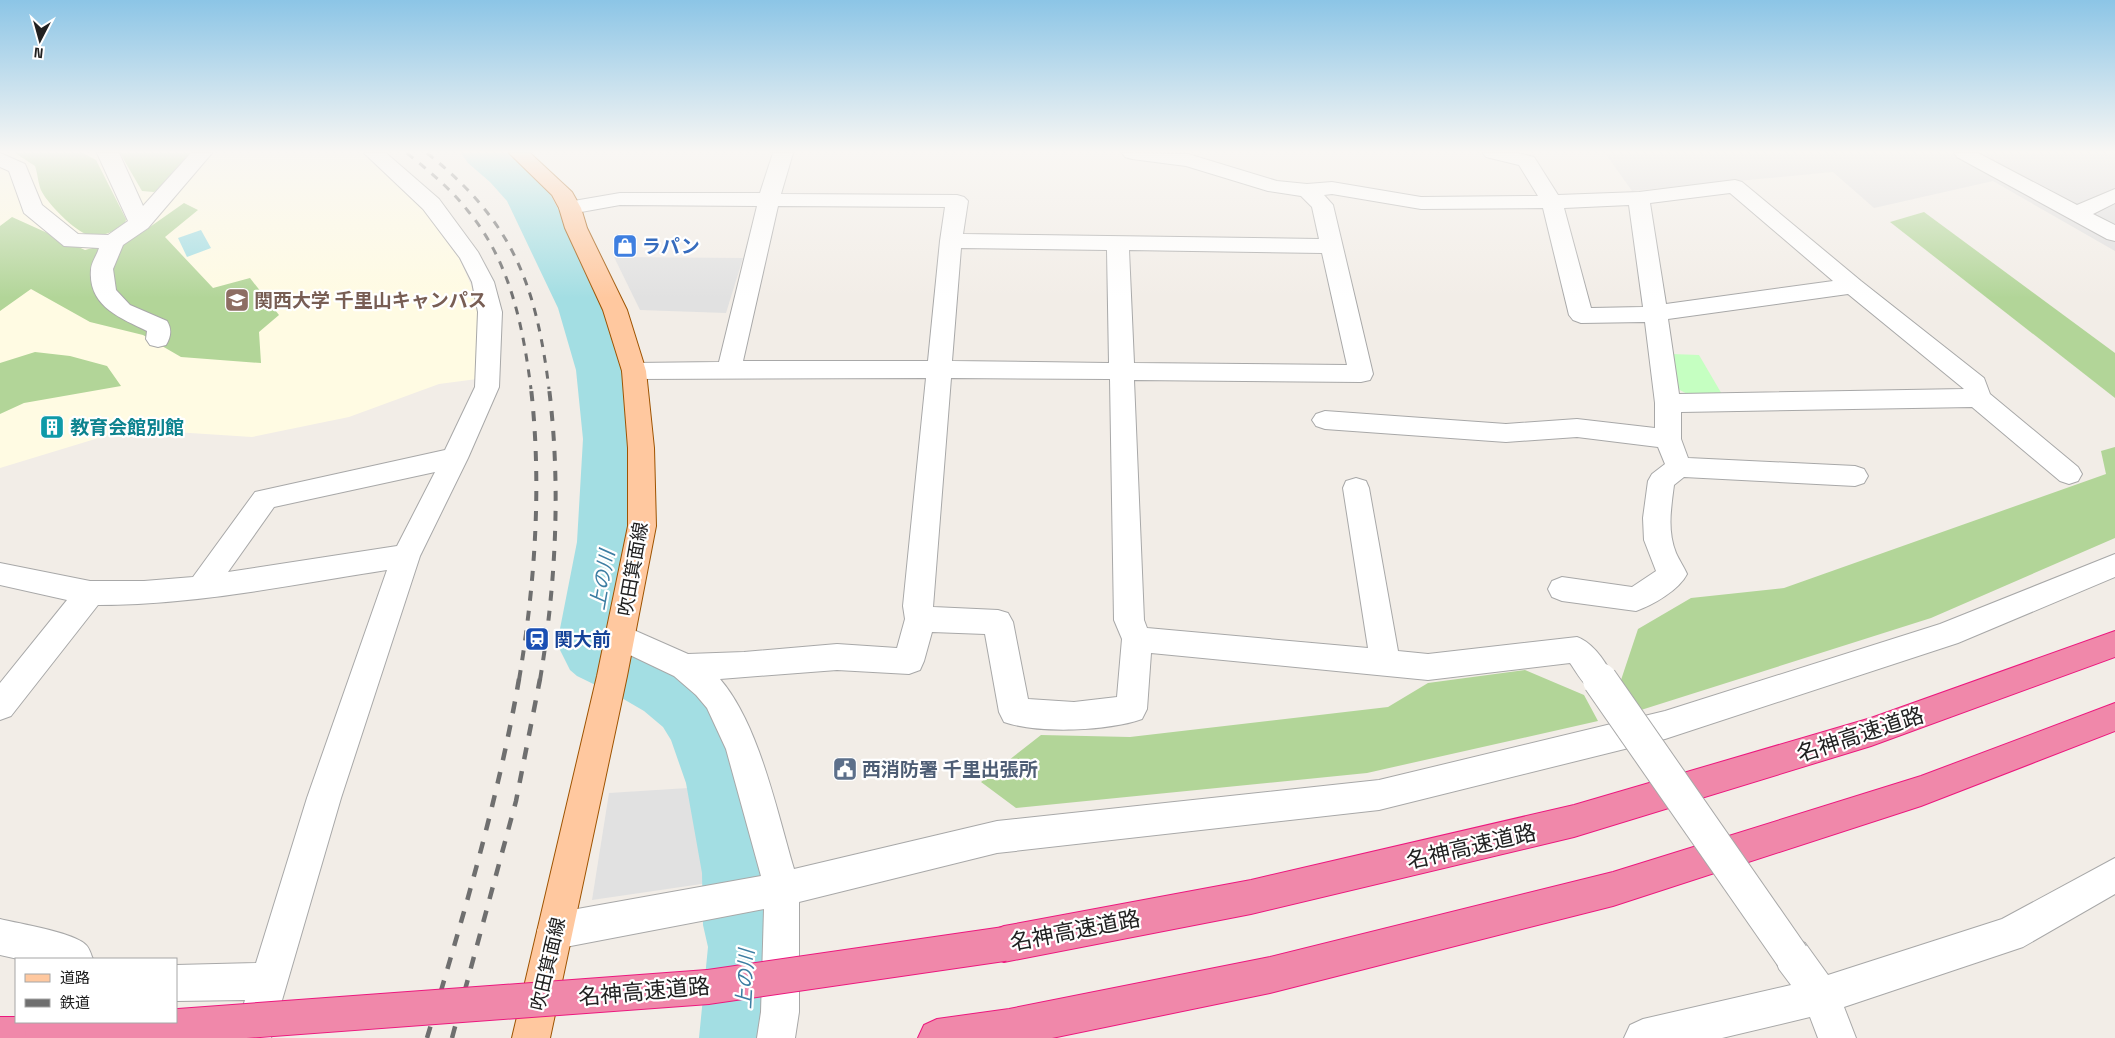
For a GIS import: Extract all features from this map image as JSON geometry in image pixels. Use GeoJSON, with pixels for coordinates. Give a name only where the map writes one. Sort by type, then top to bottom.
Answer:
{"type":"FeatureCollection","features":[{"type":"Feature","properties":{"kind":"highway","name":"名神高速道路"},"geometry":{"type":"LineString","coordinates":[[0,1036],[42,1036],[708,987],[1004,944],[1251,897],[1574,821],[1871,732],[2115,644]]}},
{"type":"Feature","properties":{"kind":"highway"},"geometry":{"type":"LineString","coordinates":[[937,1038],[1009,1028],[1270,975],[1613,889],[1922,791],[2115,717]]}},
{"type":"Feature","properties":{"kind":"main road","name":"吹田箕面線"},"geometry":{"type":"LineString","coordinates":[[531,1038],[617,653],[642,526],[641,448],[634,371],[615,310],[576,228],[570,208],[566,201]]}},
{"type":"Feature","properties":{"kind":"street"},"geometry":{"type":"LineString","coordinates":[[30,201],[32,208],[72,241],[113,242]]}},
{"type":"Feature","properties":{"kind":"street"},"geometry":{"type":"LineString","coordinates":[[130,201],[140,223]]}},
{"type":"Feature","properties":{"kind":"street"},"geometry":{"type":"LineString","coordinates":[[158,339],[159,327],[122,310],[105,292],[102,269],[113,242],[140,223],[159,201]]}},
{"type":"Feature","properties":{"kind":"street"},"geometry":{"type":"LineString","coordinates":[[252,1038],[324,798],[406,556],[455,458],[487,387],[490,312],[482,282],[470,257],[428,201]]}},
{"type":"Feature","properties":{"kind":"street"},"geometry":{"type":"LineString","coordinates":[[570,208],[606,201]]}},
{"type":"Feature","properties":{"kind":"street"},"geometry":{"type":"LineString","coordinates":[[729,370],[768,201]]}},
{"type":"Feature","properties":{"kind":"street"},"geometry":{"type":"LineString","coordinates":[[617,653],[685,667],[744,666],[837,658],[909,661],[920,619],[918,606],[951,241],[957,201]]}},
{"type":"Feature","properties":{"kind":"street"},"geometry":{"type":"LineString","coordinates":[[634,371],[1123,371],[1361,374],[1322,205],[1319,201]]}},
{"type":"Feature","properties":{"kind":"street"},"geometry":{"type":"LineString","coordinates":[[1412,201],[1421,203],[1564,201]]}},
{"type":"Feature","properties":{"kind":"street"},"geometry":{"type":"LineString","coordinates":[[1639,201],[1668,402],[1668,439],[1679,467]]}},
{"type":"Feature","properties":{"kind":"street"},"geometry":{"type":"LineString","coordinates":[[1753,201],[1975,384],[1978,398],[2069,474]]}},
{"type":"Feature","properties":{"kind":"street"},"geometry":{"type":"LineString","coordinates":[[2055,201],[2115,234]]}},
{"type":"Feature","properties":{"kind":"street"},"geometry":{"type":"LineString","coordinates":[[2077,213],[2103,201]]}},
{"type":"Feature","properties":{"kind":"street"},"geometry":{"type":"LineString","coordinates":[[1552,202],[1581,315],[1634,316],[1654,314],[1854,286]]}},
{"type":"Feature","properties":{"kind":"street"},"geometry":{"type":"LineString","coordinates":[[951,241],[1331,246]]}},
{"type":"Feature","properties":{"kind":"street"},"geometry":{"type":"LineString","coordinates":[[920,619],[998,622],[1015,712],[1074,716],[1131,708],[1137,639],[1129,620],[1118,243]]}},
{"type":"Feature","properties":{"kind":"street"},"geometry":{"type":"LineString","coordinates":[[1668,402],[1978,398]]}},
{"type":"Feature","properties":{"kind":"street"},"geometry":{"type":"LineString","coordinates":[[1325,420],[1360,414],[1506,433],[1577,428],[1668,439]]}},
{"type":"Feature","properties":{"kind":"street"},"geometry":{"type":"LineString","coordinates":[[201,588],[265,499],[455,458]]}},
{"type":"Feature","properties":{"kind":"street"},"geometry":{"type":"LineString","coordinates":[[1579,584],[1636,599],[1673,574],[1662,558],[1656,528],[1661,481],[1679,467],[1855,476]]}},
{"type":"Feature","properties":{"kind":"street"},"geometry":{"type":"LineString","coordinates":[[1356,488],[1385,664]]}},
{"type":"Feature","properties":{"kind":"street"},"geometry":{"type":"LineString","coordinates":[[0,574],[90,592],[144,593],[201,588],[406,556]]}},
{"type":"Feature","properties":{"kind":"street"},"geometry":{"type":"LineString","coordinates":[[555,931],[771,890],[997,836],[1369,796],[1398,790],[1665,725],[1947,634],[2115,565]]}},
{"type":"Feature","properties":{"kind":"street"},"geometry":{"type":"LineString","coordinates":[[0,706],[90,592]]}},
{"type":"Feature","properties":{"kind":"street"},"geometry":{"type":"LineString","coordinates":[[1137,639],[1428,667],[1577,650],[1600,680],[1821,996],[1837,1038]]}},
{"type":"Feature","properties":{"kind":"street"},"geometry":{"type":"LineString","coordinates":[[685,667],[707,686],[718,699],[742,749],[771,890],[780,1012],[776,1038]]}},
{"type":"Feature","properties":{"kind":"street"},"geometry":{"type":"LineString","coordinates":[[1643,1038],[1821,996],[2010,934],[2111,884]]}},
{"type":"Feature","properties":{"kind":"street"},"geometry":{"type":"LineString","coordinates":[[0,937],[67,954],[73,958]]}},
{"type":"Feature","properties":{"kind":"street"},"geometry":{"type":"LineString","coordinates":[[178,983],[268,981]]}},
{"type":"Feature","properties":{"kind":"shaded area","name":"関西大学 千里山キャンパス"},"geometry":{"type":"Polygon","coordinates":[[[0,201],[415,201],[423,209],[460,260],[471,285],[478,314],[477,379],[439,384],[349,417],[252,437],[128,429],[0,468],[0,201]]]}},
{"type":"Feature","properties":{"kind":"shaded area"},"geometry":{"type":"Polygon","coordinates":[[[1867,201],[1903,201],[1874,208],[1867,201]]]}},
{"type":"Feature","properties":{"kind":"shaded area"},"geometry":{"type":"Polygon","coordinates":[[[2029,201],[2115,201],[2115,251],[2029,201]]]}},
{"type":"Feature","properties":{"kind":"shaded area"},"geometry":{"type":"Polygon","coordinates":[[[614,257],[743,258],[726,313],[640,310],[614,257]]]}},
{"type":"Feature","properties":{"kind":"shaded area"},"geometry":{"type":"Polygon","coordinates":[[[704,787],[722,881],[592,900],[609,793],[704,787]]]}},
{"type":"Feature","properties":{"kind":"green space"},"geometry":{"type":"Polygon","coordinates":[[[48,201],[117,201],[126,219],[125,225],[102,235],[88,235],[76,228],[48,201]]]}},
{"type":"Feature","properties":{"kind":"green space"},"geometry":{"type":"Polygon","coordinates":[[[184,203],[198,210],[165,237],[213,288],[250,278],[279,315],[259,332],[261,363],[181,357],[143,335],[90,322],[31,289],[0,311],[0,226],[12,217],[85,250],[137,236],[184,203]]]}},
{"type":"Feature","properties":{"kind":"green space"},"geometry":{"type":"Polygon","coordinates":[[[1924,212],[2115,353],[2115,398],[1890,222],[1924,212]]]}},
{"type":"Feature","properties":{"kind":"green space"},"geometry":{"type":"Polygon","coordinates":[[[35,352],[70,356],[107,366],[121,386],[24,403],[0,414],[0,363],[35,352]]]}},
{"type":"Feature","properties":{"kind":"green space"},"geometry":{"type":"Polygon","coordinates":[[[1672,354],[1699,355],[1723,396],[1691,396],[1678,389],[1672,354]]]}},
{"type":"Feature","properties":{"kind":"green space"},"geometry":{"type":"Polygon","coordinates":[[[2115,447],[2115,538],[1931,618],[1641,710],[1621,680],[1638,629],[1691,598],[1784,588],[2106,474],[2101,451],[2115,447]]]}},
{"type":"Feature","properties":{"kind":"green space"},"geometry":{"type":"Polygon","coordinates":[[[1525,670],[1584,695],[1598,721],[1367,773],[1016,808],[981,782],[1041,735],[1130,737],[1388,707],[1428,683],[1525,670]]]}},
{"type":"Feature","properties":{"kind":"water"},"geometry":{"type":"Polygon","coordinates":[[[201,230],[211,248],[187,257],[178,238],[201,230]]]}},
{"type":"Feature","properties":{"kind":"waterway","name":"上の川"},"geometry":{"type":"LineString","coordinates":[[532,201],[584,308],[604,370],[612,439],[609,542],[591,644],[594,650],[601,656],[645,676],[669,690],[688,705],[703,728],[723,783],[741,873],[743,925],[749,947],[742,1038]]}},
{"type":"Feature","properties":{"kind":"railway"},"geometry":{"type":"LineString","coordinates":[[460,201],[482,230],[504,273],[519,318],[531,389]]}},
{"type":"Feature","properties":{"kind":"railway"},"geometry":{"type":"LineString","coordinates":[[478,201],[500,230],[515,257],[527,286],[544,351],[549,389]]}},
{"type":"Feature","properties":{"kind":"railway"},"geometry":{"type":"LineString","coordinates":[[519,680],[529,608],[535,535],[536,461],[531,388]]}},
{"type":"Feature","properties":{"kind":"railway"},"geometry":{"type":"LineString","coordinates":[[540,680],[550,608],[555,534],[555,461],[549,388]]}},
{"type":"Feature","properties":{"kind":"railway"},"geometry":{"type":"LineString","coordinates":[[427,1038],[490,815],[519,679]]}},
{"type":"Feature","properties":{"kind":"railway"},"geometry":{"type":"LineString","coordinates":[[452,1038],[516,801],[540,679]]}},
{"type":"Feature","properties":{"kind":"place","name":"ラパン"},"geometry":{"type":"Point","coordinates":[625,246]}},
{"type":"Feature","properties":{"kind":"place","name":"関西大学 千里山キャンパス"},"geometry":{"type":"Point","coordinates":[237,300]}},
{"type":"Feature","properties":{"kind":"place","name":"教育会館別館"},"geometry":{"type":"Point","coordinates":[52,427]}},
{"type":"Feature","properties":{"kind":"place","name":"関大前"},"geometry":{"type":"Point","coordinates":[537,639]}},
{"type":"Feature","properties":{"kind":"place","name":"西消防署 千里出張所"},"geometry":{"type":"Point","coordinates":[845,769]}}]}
